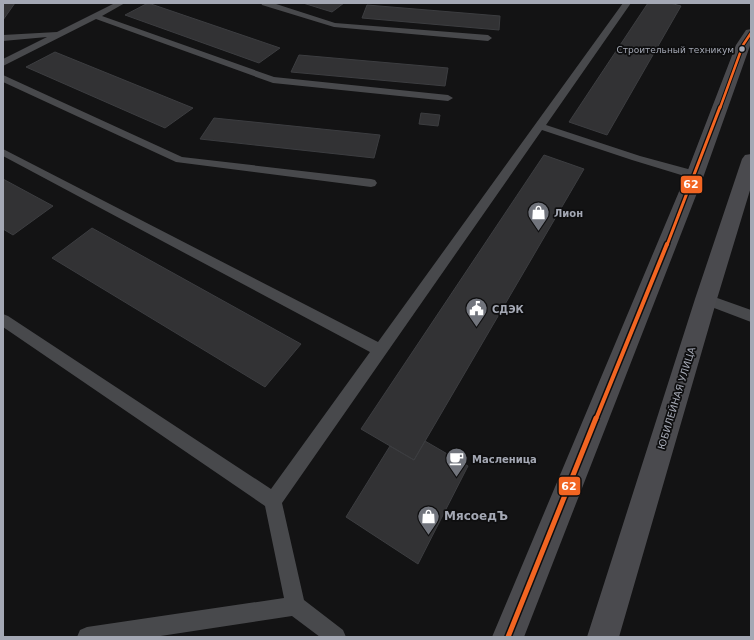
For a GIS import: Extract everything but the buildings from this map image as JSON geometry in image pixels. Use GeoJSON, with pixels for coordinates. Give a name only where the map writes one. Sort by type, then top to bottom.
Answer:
{"type":"FeatureCollection","features":[{"type":"Feature","properties":{"kind":"main road"},"geometry":{"type":"LineString","coordinates":[[508,637],[695,175],[743,45],[751,33]]}},
{"type":"Feature","properties":{"kind":"main road","name":"ЮБИЛЕЙНАЯ УЛИЦА"},"geometry":{"type":"LineString","coordinates":[[602,637],[706,299],[751,159]]}},
{"type":"Feature","properties":{"kind":"lane"},"geometry":{"type":"LineString","coordinates":[[3,63],[121,3]]}},
{"type":"Feature","properties":{"kind":"lane"},"geometry":{"type":"LineString","coordinates":[[265,3],[334,25],[488,38]]}},
{"type":"Feature","properties":{"kind":"lane"},"geometry":{"type":"LineString","coordinates":[[272,501],[626,3]]}},
{"type":"Feature","properties":{"kind":"lane"},"geometry":{"type":"LineString","coordinates":[[95,16],[273,80],[448,98]]}},
{"type":"Feature","properties":{"kind":"lane"},"geometry":{"type":"LineString","coordinates":[[3,38],[61,33]]}},
{"type":"Feature","properties":{"kind":"lane"},"geometry":{"type":"LineString","coordinates":[[3,78],[180,160],[371,183]]}},
{"type":"Feature","properties":{"kind":"lane"},"geometry":{"type":"LineString","coordinates":[[539,126],[636,158],[695,175]]}},
{"type":"Feature","properties":{"kind":"lane"},"geometry":{"type":"LineString","coordinates":[[3,152],[380,350]]}},
{"type":"Feature","properties":{"kind":"lane"},"geometry":{"type":"LineString","coordinates":[[706,299],[751,316]]}},
{"type":"Feature","properties":{"kind":"lane"},"geometry":{"type":"LineString","coordinates":[[3,320],[272,501],[295,606],[336,637]]}},
{"type":"Feature","properties":{"kind":"lane"},"geometry":{"type":"LineString","coordinates":[[87,637],[295,606]]}},
{"type":"Feature","properties":{"kind":"transit line","name":"62"},"geometry":{"type":"LineString","coordinates":[[508,637],[695,175],[743,45],[751,33]]}},
{"type":"Feature","properties":{"kind":"place","name":"Строительный техникум"},"geometry":{"type":"Point","coordinates":[742,49]}},
{"type":"Feature","properties":{"kind":"place","name":"Лион"},"geometry":{"type":"Point","coordinates":[539,232]}},
{"type":"Feature","properties":{"kind":"place","name":"СДЭК"},"geometry":{"type":"Point","coordinates":[477,328]}},
{"type":"Feature","properties":{"kind":"place","name":"Масленица"},"geometry":{"type":"Point","coordinates":[456,478]}},
{"type":"Feature","properties":{"kind":"place","name":"МясоедЪ"},"geometry":{"type":"Point","coordinates":[428,536]}}]}
